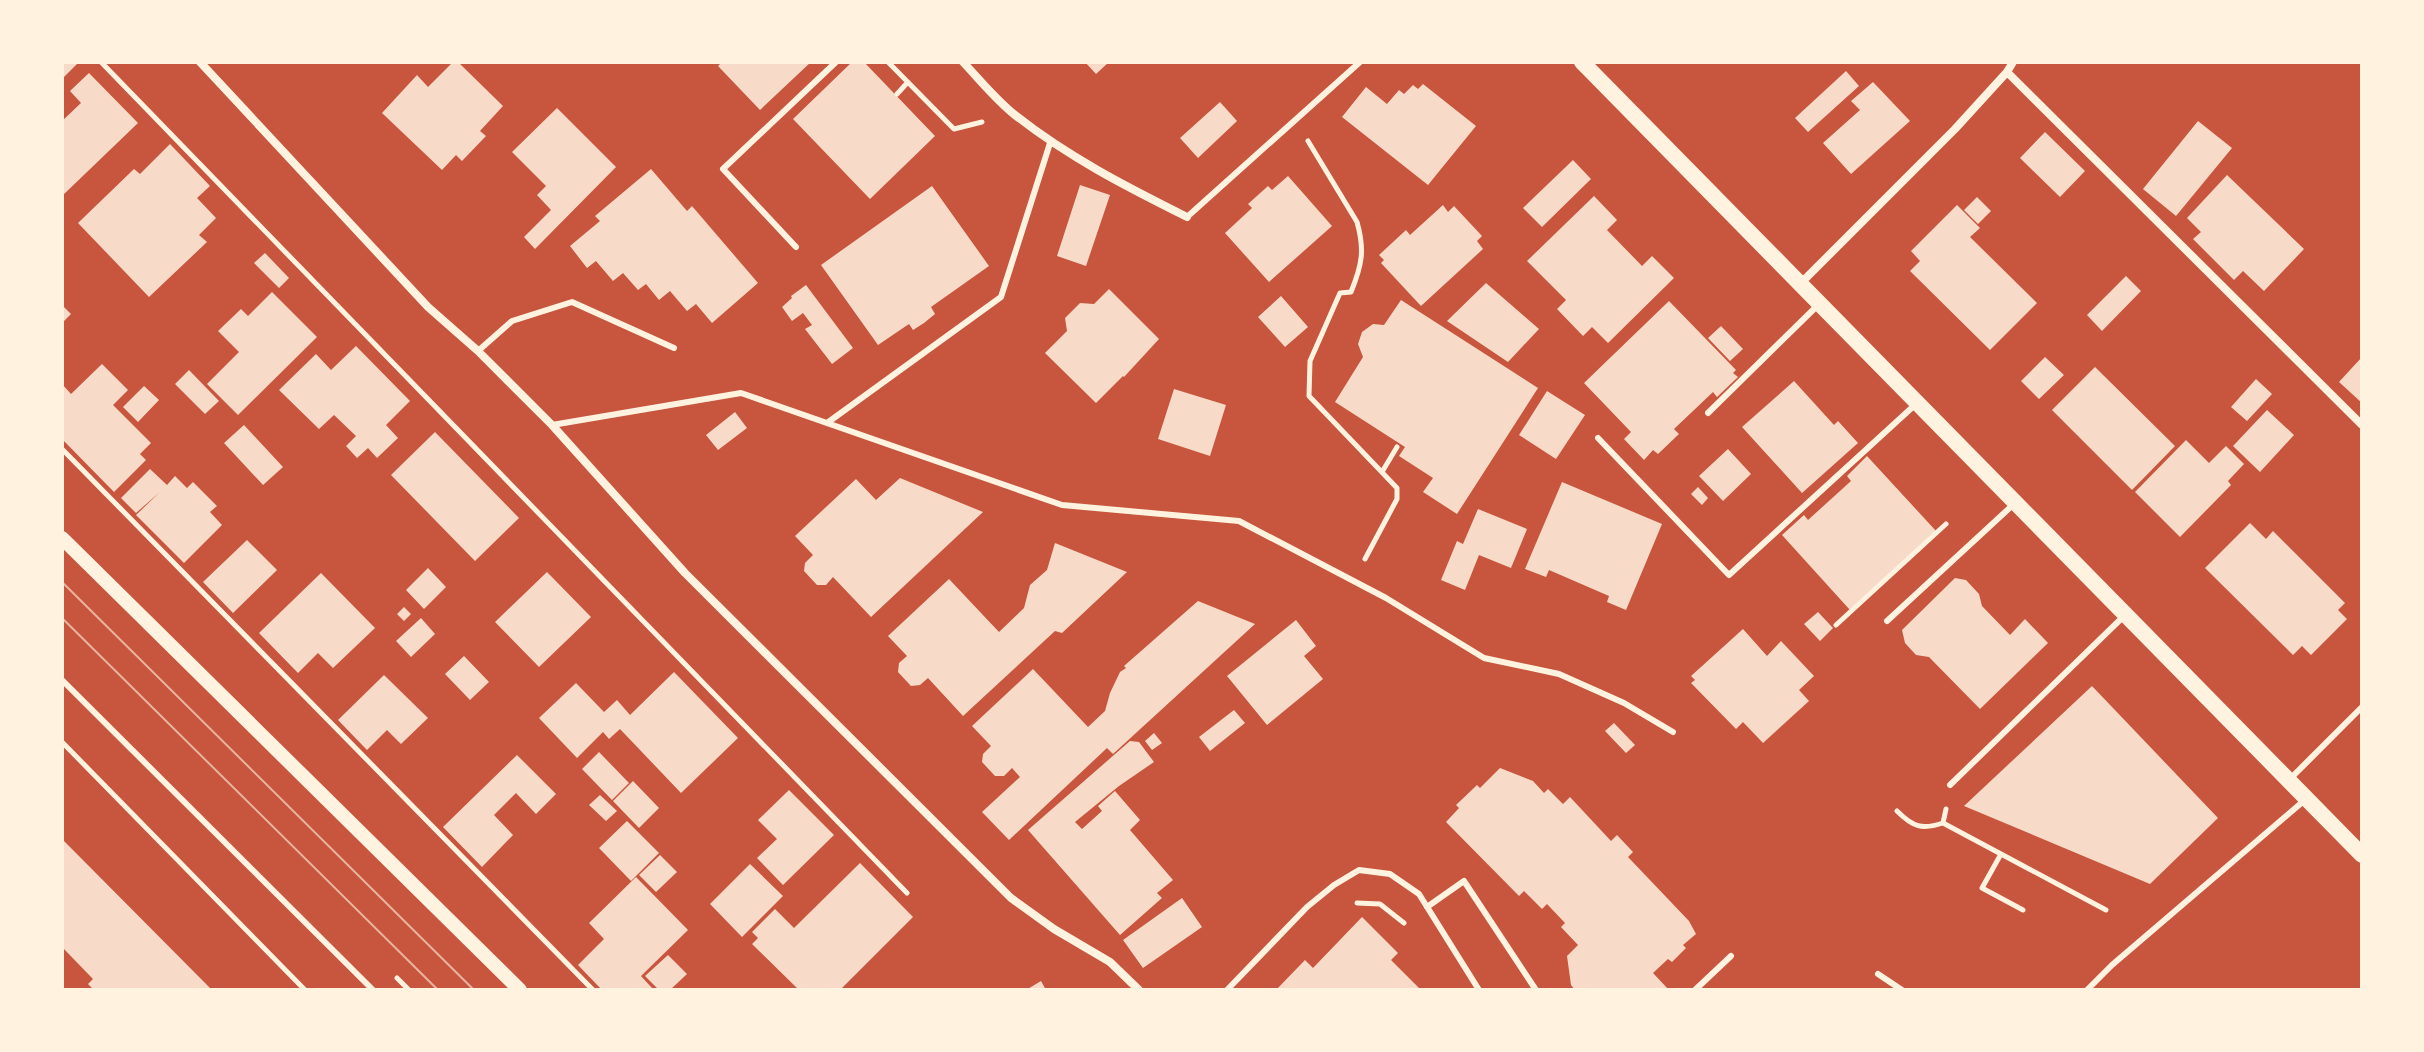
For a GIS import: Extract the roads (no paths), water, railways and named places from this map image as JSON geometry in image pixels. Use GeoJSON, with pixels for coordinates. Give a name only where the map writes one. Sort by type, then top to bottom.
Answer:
{"type":"FeatureCollection","features":[{"type":"Feature","properties":{"kind":"main road"},"geometry":{"type":"LineString","coordinates":[[1582,62],[2362,855]]}},
{"type":"Feature","properties":{"kind":"street"},"geometry":{"type":"LineString","coordinates":[[200,62],[428,307],[478,351],[552,425],[685,573],[1011,898],[1054,929],[1110,962],[1139,990]]}},
{"type":"Feature","properties":{"kind":"street"},"geometry":{"type":"LineString","coordinates":[[963,62],[1013,114],[1090,167],[1187,217]]}},
{"type":"Feature","properties":{"kind":"street"},"geometry":{"type":"LineString","coordinates":[[1800,284],[1955,129],[2013,62]]}},
{"type":"Feature","properties":{"kind":"street"},"geometry":{"type":"LineString","coordinates":[[2007,72],[2362,425]]}},
{"type":"Feature","properties":{"kind":"street"},"geometry":{"type":"LineString","coordinates":[[62,538],[520,990]]}},
{"type":"Feature","properties":{"kind":"lane"},"geometry":{"type":"LineString","coordinates":[[796,247],[723,169],[836,62]]}},
{"type":"Feature","properties":{"kind":"lane"},"geometry":{"type":"LineString","coordinates":[[1187,217],[1360,62]]}},
{"type":"Feature","properties":{"kind":"lane"},"geometry":{"type":"LineString","coordinates":[[827,423],[1001,297],[1051,140]]}},
{"type":"Feature","properties":{"kind":"lane"},"geometry":{"type":"LineString","coordinates":[[478,351],[512,321],[572,302],[674,348]]}},
{"type":"Feature","properties":{"kind":"lane"},"geometry":{"type":"LineString","coordinates":[[1708,413],[1820,303]]}},
{"type":"Feature","properties":{"kind":"lane"},"geometry":{"type":"LineString","coordinates":[[552,425],[741,393],[1062,505],[1239,521],[1386,598],[1484,658],[1559,674],[1624,703],[1673,732]]}},
{"type":"Feature","properties":{"kind":"lane"},"geometry":{"type":"LineString","coordinates":[[1598,438],[1729,575],[1917,403]]}},
{"type":"Feature","properties":{"kind":"lane"},"geometry":{"type":"LineString","coordinates":[[1887,621],[2015,503]]}},
{"type":"Feature","properties":{"kind":"lane"},"geometry":{"type":"LineString","coordinates":[[1950,785],[2125,615]]}},
{"type":"Feature","properties":{"kind":"lane"},"geometry":{"type":"LineString","coordinates":[[62,680],[373,990]]}},
{"type":"Feature","properties":{"kind":"lane"},"geometry":{"type":"LineString","coordinates":[[2289,781],[2362,707]]}},
{"type":"Feature","properties":{"kind":"lane"},"geometry":{"type":"LineString","coordinates":[[2087,990],[2112,965],[2306,799]]}},
{"type":"Feature","properties":{"kind":"lane"},"geometry":{"type":"LineString","coordinates":[[1227,990],[1307,907],[1359,870],[1390,874],[1419,894],[1479,990]]}},
{"type":"Feature","properties":{"kind":"lane"},"geometry":{"type":"LineString","coordinates":[[1427,907],[1464,881],[1536,990]]}},
{"type":"Feature","properties":{"kind":"lane"},"geometry":{"type":"LineString","coordinates":[[1695,990],[1731,956]]}},
{"type":"Feature","properties":{"kind":"lane"},"geometry":{"type":"LineString","coordinates":[[1878,974],[1902,990]]}},
{"type":"Feature","properties":{"kind":"tram line"},"geometry":{"type":"LineString","coordinates":[[62,582],[474,990]]}},
{"type":"Feature","properties":{"kind":"tram line"},"geometry":{"type":"LineString","coordinates":[[62,618],[438,990]]}}]}
